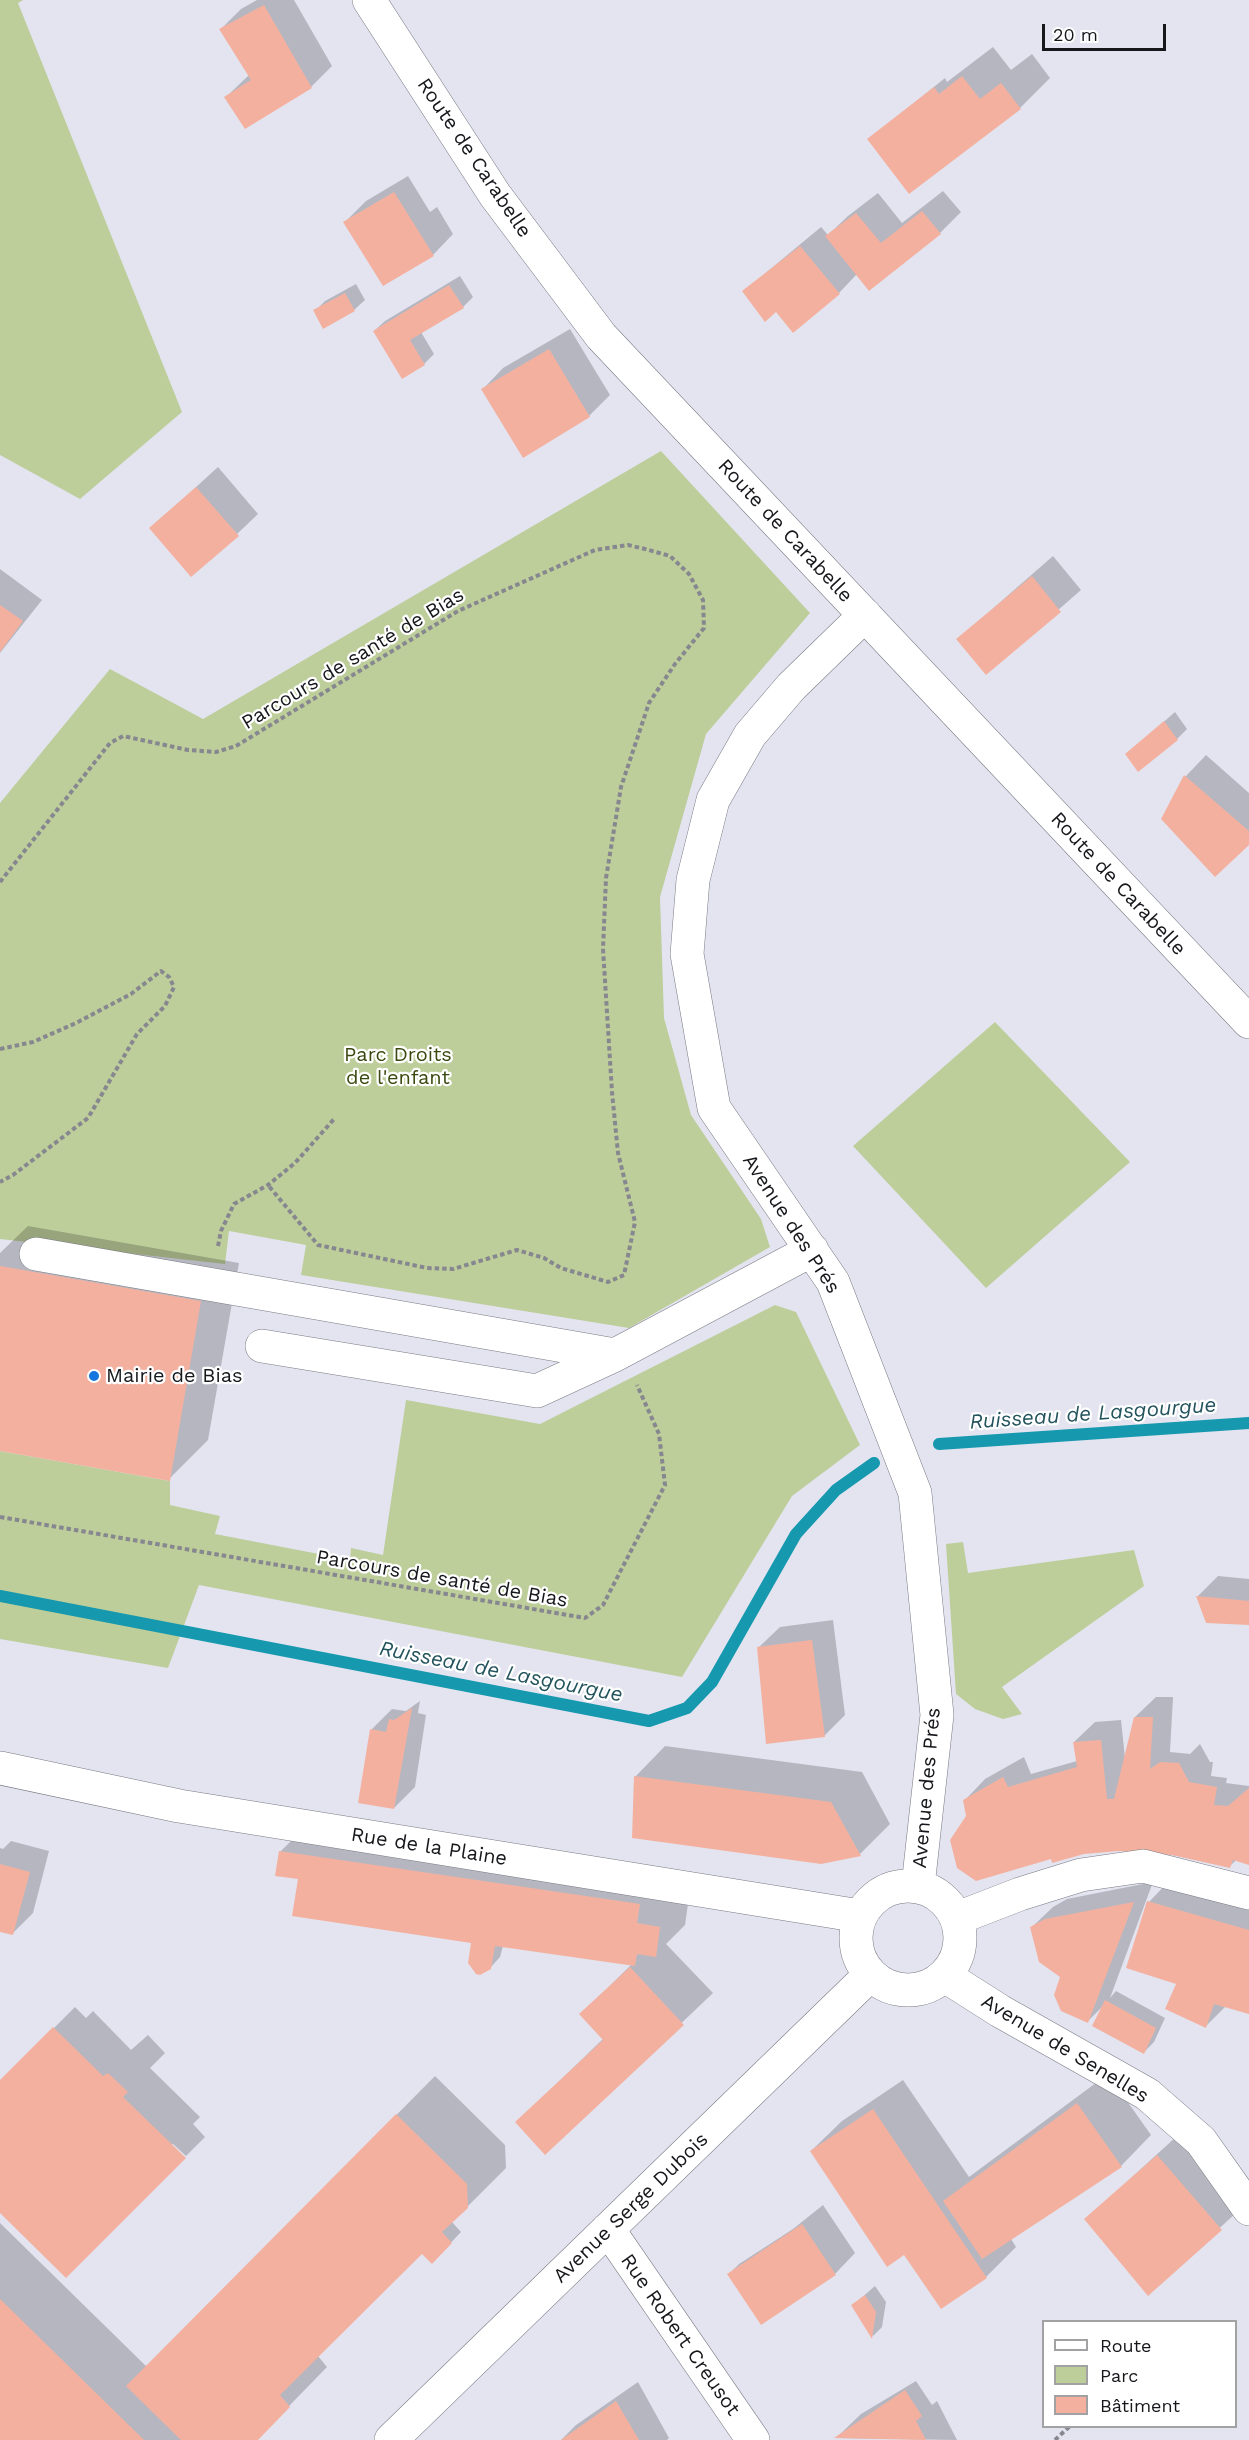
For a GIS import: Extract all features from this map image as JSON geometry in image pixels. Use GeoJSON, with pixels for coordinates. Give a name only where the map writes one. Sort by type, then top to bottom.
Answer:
{"type":"FeatureCollection","features":[{"type":"Feature","properties":{"kind":"street","name":"Route de Carabelle"},"geometry":{"type":"LineString","coordinates":[[369,0],[495,195],[601,336],[1249,1022]]}},
{"type":"Feature","properties":{"kind":"street","name":"Avenue des Prés"},"geometry":{"type":"LineString","coordinates":[[865,615],[791,687],[750,735],[713,800],[693,880],[687,954],[714,1108],[834,1282],[915,1493],[937,1714],[918,1886]]}},
{"type":"Feature","properties":{"kind":"street"},"geometry":{"type":"LineString","coordinates":[[262,1346],[537,1390],[615,1355],[812,1250]]}},
{"type":"Feature","properties":{"kind":"street"},"geometry":{"type":"LineString","coordinates":[[36,1254],[615,1355]]}},
{"type":"Feature","properties":{"kind":"street","name":"Rue de la Plaine"},"geometry":{"type":"LineString","coordinates":[[0,1768],[179,1806],[860,1916]]}},
{"type":"Feature","properties":{"kind":"street"},"geometry":{"type":"LineString","coordinates":[[958,1918],[1020,1894],[1081,1875],[1143,1866],[1249,1893]]}},
{"type":"Feature","properties":{"kind":"street"},"geometry":{"type":"LineString","coordinates":[[900,1886],[918,1886],[935,1892],[948,1903],[958,1918],[961,1933],[960,1949],[945,1976],[932,1986],[915,1990],[899,1990],[883,1985],[870,1975],[861,1962],[856,1947],[856,1931],[860,1916],[870,1902],[884,1891],[900,1886]]}},
{"type":"Feature","properties":{"kind":"street","name":"Avenue Serge Dubois"},"geometry":{"type":"LineString","coordinates":[[391,2440],[870,1975]]}},
{"type":"Feature","properties":{"kind":"street","name":"Avenue de Senelles"},"geometry":{"type":"LineString","coordinates":[[945,1976],[1000,2012],[1147,2094],[1201,2141],[1249,2209]]}},
{"type":"Feature","properties":{"kind":"street","name":"Rue Robert Creusot"},"geometry":{"type":"LineString","coordinates":[[608,2229],[753,2440]]}},
{"type":"Feature","properties":{"kind":"path","name":"Parcours de santé de Bias"},"geometry":{"type":"LineString","coordinates":[[0,882],[110,743],[123,736],[188,750],[216,752],[236,746],[458,611],[595,550],[628,545],[645,549],[670,556],[688,574],[703,600],[704,628],[675,664],[649,703],[621,787],[606,878],[603,949],[612,1092],[618,1154],[635,1222],[624,1275],[608,1282],[561,1268],[544,1258],[517,1250],[453,1269],[444,1269],[427,1268],[318,1245],[268,1185]]}},
{"type":"Feature","properties":{"kind":"path"},"geometry":{"type":"LineString","coordinates":[[0,1049],[33,1041],[76,1023],[131,993],[161,971],[169,977],[174,987],[165,1006],[137,1034],[88,1118],[13,1175],[0,1182]]}},
{"type":"Feature","properties":{"kind":"path"},"geometry":{"type":"LineString","coordinates":[[212,1286],[221,1231],[234,1204],[268,1185],[295,1163],[335,1118]]}},
{"type":"Feature","properties":{"kind":"path","name":"Parcours de santé de Bias"},"geometry":{"type":"LineString","coordinates":[[0,1517],[585,1618],[603,1605],[665,1485],[659,1434],[640,1389],[615,1355]]}},
{"type":"Feature","properties":{"kind":"path"},"geometry":{"type":"LineString","coordinates":[[1055,2440],[1069,2428]]}},
{"type":"Feature","properties":{"kind":"green space"},"geometry":{"type":"Polygon","coordinates":[[[0,0],[23,0],[18,3],[182,412],[80,499],[0,455],[0,0]]]}},
{"type":"Feature","properties":{"kind":"green space","name":"Parc Droits de l'enfant"},"geometry":{"type":"Polygon","coordinates":[[[661,451],[810,613],[706,734],[660,897],[664,1018],[691,1115],[761,1219],[770,1247],[629,1328],[301,1275],[306,1245],[229,1231],[225,1264],[0,1239],[0,803],[110,669],[203,719],[661,451]]]}},
{"type":"Feature","properties":{"kind":"green space"},"geometry":{"type":"Polygon","coordinates":[[[995,1022],[1130,1162],[986,1288],[853,1146],[995,1022]]]}},
{"type":"Feature","properties":{"kind":"green space"},"geometry":{"type":"Polygon","coordinates":[[[775,1305],[796,1312],[860,1445],[792,1496],[682,1677],[199,1585],[168,1668],[0,1639],[0,1451],[170,1481],[170,1505],[220,1516],[215,1534],[350,1560],[351,1548],[383,1555],[406,1400],[540,1424],[775,1305]]]}},
{"type":"Feature","properties":{"kind":"green space"},"geometry":{"type":"Polygon","coordinates":[[[963,1542],[968,1573],[1134,1550],[1144,1586],[1002,1687],[1022,1714],[1003,1719],[975,1709],[956,1694],[946,1544],[963,1542]]]}},
{"type":"Feature","properties":{"kind":"building"},"geometry":{"type":"Polygon","coordinates":[[[264,5],[312,88],[245,129],[224,97],[251,80],[219,29],[264,5]]]}},
{"type":"Feature","properties":{"kind":"building"},"geometry":{"type":"Polygon","coordinates":[[[962,76],[980,99],[1001,83],[1021,109],[909,194],[867,139],[934,87],[939,94],[962,76]]]}},
{"type":"Feature","properties":{"kind":"building"},"geometry":{"type":"Polygon","coordinates":[[[394,192],[434,256],[383,286],[343,222],[394,192]]]}},
{"type":"Feature","properties":{"kind":"building"},"geometry":{"type":"Polygon","coordinates":[[[922,211],[941,234],[869,291],[825,236],[856,213],[881,243],[922,211]]]}},
{"type":"Feature","properties":{"kind":"building"},"geometry":{"type":"Polygon","coordinates":[[[800,246],[840,294],[793,333],[776,312],[765,322],[742,291],[800,246]]]}},
{"type":"Feature","properties":{"kind":"building"},"geometry":{"type":"Polygon","coordinates":[[[449,285],[464,308],[410,340],[425,365],[402,379],[373,331],[449,285]]]}},
{"type":"Feature","properties":{"kind":"building"},"geometry":{"type":"Polygon","coordinates":[[[345,293],[355,311],[323,329],[313,310],[345,293]]]}},
{"type":"Feature","properties":{"kind":"building"},"geometry":{"type":"Polygon","coordinates":[[[549,349],[590,417],[523,458],[481,389],[549,349]]]}},
{"type":"Feature","properties":{"kind":"building"},"geometry":{"type":"Polygon","coordinates":[[[196,487],[239,536],[191,577],[149,528],[196,487]]]}},
{"type":"Feature","properties":{"kind":"building"},"geometry":{"type":"Polygon","coordinates":[[[1032,576],[1061,612],[986,675],[956,639],[1032,576]]]}},
{"type":"Feature","properties":{"kind":"building"},"geometry":{"type":"Polygon","coordinates":[[[0,605],[23,621],[0,652],[0,605]]]}},
{"type":"Feature","properties":{"kind":"building"},"geometry":{"type":"Polygon","coordinates":[[[1164,721],[1178,740],[1138,772],[1125,754],[1164,721]]]}},
{"type":"Feature","properties":{"kind":"building"},"geometry":{"type":"Polygon","coordinates":[[[1184,775],[1249,831],[1249,845],[1215,877],[1161,819],[1184,775]]]}},
{"type":"Feature","properties":{"kind":"building","name":"Mairie de Bias"},"geometry":{"type":"Polygon","coordinates":[[[0,1266],[201,1301],[170,1481],[0,1451],[0,1266]]]}},
{"type":"Feature","properties":{"kind":"building"},"geometry":{"type":"Polygon","coordinates":[[[1196,1596],[1249,1601],[1249,1625],[1206,1623],[1196,1596]]]}},
{"type":"Feature","properties":{"kind":"building"},"geometry":{"type":"Polygon","coordinates":[[[812,1640],[825,1737],[766,1744],[757,1647],[812,1640]]]}},
{"type":"Feature","properties":{"kind":"building"},"geometry":{"type":"Polygon","coordinates":[[[412,1708],[394,1809],[358,1803],[370,1729],[386,1732],[389,1719],[394,1720],[412,1708]]]}},
{"type":"Feature","properties":{"kind":"building"},"geometry":{"type":"Polygon","coordinates":[[[1134,1717],[1153,1717],[1150,1769],[1160,1762],[1179,1763],[1189,1782],[1217,1787],[1214,1805],[1228,1806],[1249,1788],[1249,1865],[1233,1860],[1230,1868],[1172,1855],[1119,1851],[1084,1854],[1052,1863],[1051,1859],[976,1881],[957,1868],[950,1840],[966,1816],[963,1800],[1003,1777],[1008,1787],[1077,1767],[1073,1742],[1101,1740],[1107,1799],[1114,1799],[1134,1717]]]}},
{"type":"Feature","properties":{"kind":"building"},"geometry":{"type":"Polygon","coordinates":[[[634,1776],[831,1802],[861,1856],[821,1864],[632,1838],[634,1776]]]}},
{"type":"Feature","properties":{"kind":"building"},"geometry":{"type":"Polygon","coordinates":[[[279,1851],[640,1904],[637,1923],[660,1927],[656,1957],[637,1954],[635,1966],[495,1946],[491,1969],[480,1975],[476,1974],[468,1963],[471,1943],[292,1916],[298,1879],[275,1876],[279,1851]]]}},
{"type":"Feature","properties":{"kind":"building"},"geometry":{"type":"Polygon","coordinates":[[[0,1864],[30,1872],[13,1935],[0,1932],[0,1864]]]}},
{"type":"Feature","properties":{"kind":"building"},"geometry":{"type":"Polygon","coordinates":[[[1147,1901],[1249,1930],[1249,2014],[1214,2004],[1206,2028],[1165,2009],[1176,1984],[1126,1968],[1147,1901]]]}},
{"type":"Feature","properties":{"kind":"building"},"geometry":{"type":"Polygon","coordinates":[[[1134,1902],[1088,2023],[1061,2011],[1054,1995],[1060,1977],[1039,1962],[1030,1927],[1045,1919],[1134,1902]]]}},
{"type":"Feature","properties":{"kind":"building"},"geometry":{"type":"Polygon","coordinates":[[[630,1967],[684,2025],[545,2155],[515,2122],[603,2040],[579,2014],[630,1967]]]}},
{"type":"Feature","properties":{"kind":"building"},"geometry":{"type":"Polygon","coordinates":[[[1105,2000],[1156,2028],[1144,2054],[1092,2026],[1105,2000]]]}},
{"type":"Feature","properties":{"kind":"building"},"geometry":{"type":"Polygon","coordinates":[[[53,2027],[103,2076],[108,2073],[128,2092],[123,2097],[186,2158],[66,2278],[0,2213],[0,2080],[53,2027]]]}},
{"type":"Feature","properties":{"kind":"building"},"geometry":{"type":"Polygon","coordinates":[[[1077,2103],[1122,2167],[982,2259],[943,2201],[1077,2103]]]}},
{"type":"Feature","properties":{"kind":"building"},"geometry":{"type":"Polygon","coordinates":[[[873,2109],[987,2278],[941,2309],[904,2255],[887,2267],[810,2151],[873,2109]]]}},
{"type":"Feature","properties":{"kind":"building"},"geometry":{"type":"Polygon","coordinates":[[[396,2114],[467,2184],[468,2208],[442,2232],[452,2243],[432,2264],[422,2254],[280,2395],[290,2407],[258,2440],[181,2440],[126,2386],[396,2114]]]}},
{"type":"Feature","properties":{"kind":"building"},"geometry":{"type":"Polygon","coordinates":[[[1157,2155],[1222,2230],[1148,2296],[1084,2219],[1157,2155]]]}},
{"type":"Feature","properties":{"kind":"building"},"geometry":{"type":"Polygon","coordinates":[[[802,2224],[836,2275],[761,2325],[727,2274],[802,2224]]]}},
{"type":"Feature","properties":{"kind":"building"},"geometry":{"type":"Polygon","coordinates":[[[865,2295],[876,2312],[872,2339],[851,2305],[865,2295]]]}},
{"type":"Feature","properties":{"kind":"building"},"geometry":{"type":"Polygon","coordinates":[[[0,2299],[144,2440],[0,2440],[0,2299]]]}},
{"type":"Feature","properties":{"kind":"building"},"geometry":{"type":"Polygon","coordinates":[[[905,2390],[922,2416],[916,2421],[926,2440],[834,2438],[905,2390]]]}},
{"type":"Feature","properties":{"kind":"building"},"geometry":{"type":"Polygon","coordinates":[[[616,2401],[639,2440],[561,2440],[616,2401]]]}},
{"type":"Feature","properties":{"kind":"waterway","name":"Ruisseau de Lasgourgue"},"geometry":{"type":"LineString","coordinates":[[939,1444],[1249,1423]]}},
{"type":"Feature","properties":{"kind":"waterway","name":"Ruisseau de Lasgourgue"},"geometry":{"type":"LineString","coordinates":[[0,1596],[649,1721],[687,1708],[712,1682],[796,1534],[836,1490],[874,1463]]}},
{"type":"Feature","properties":{"kind":"place","name":"Mairie de Bias"},"geometry":{"type":"Point","coordinates":[94,1376]}}]}
